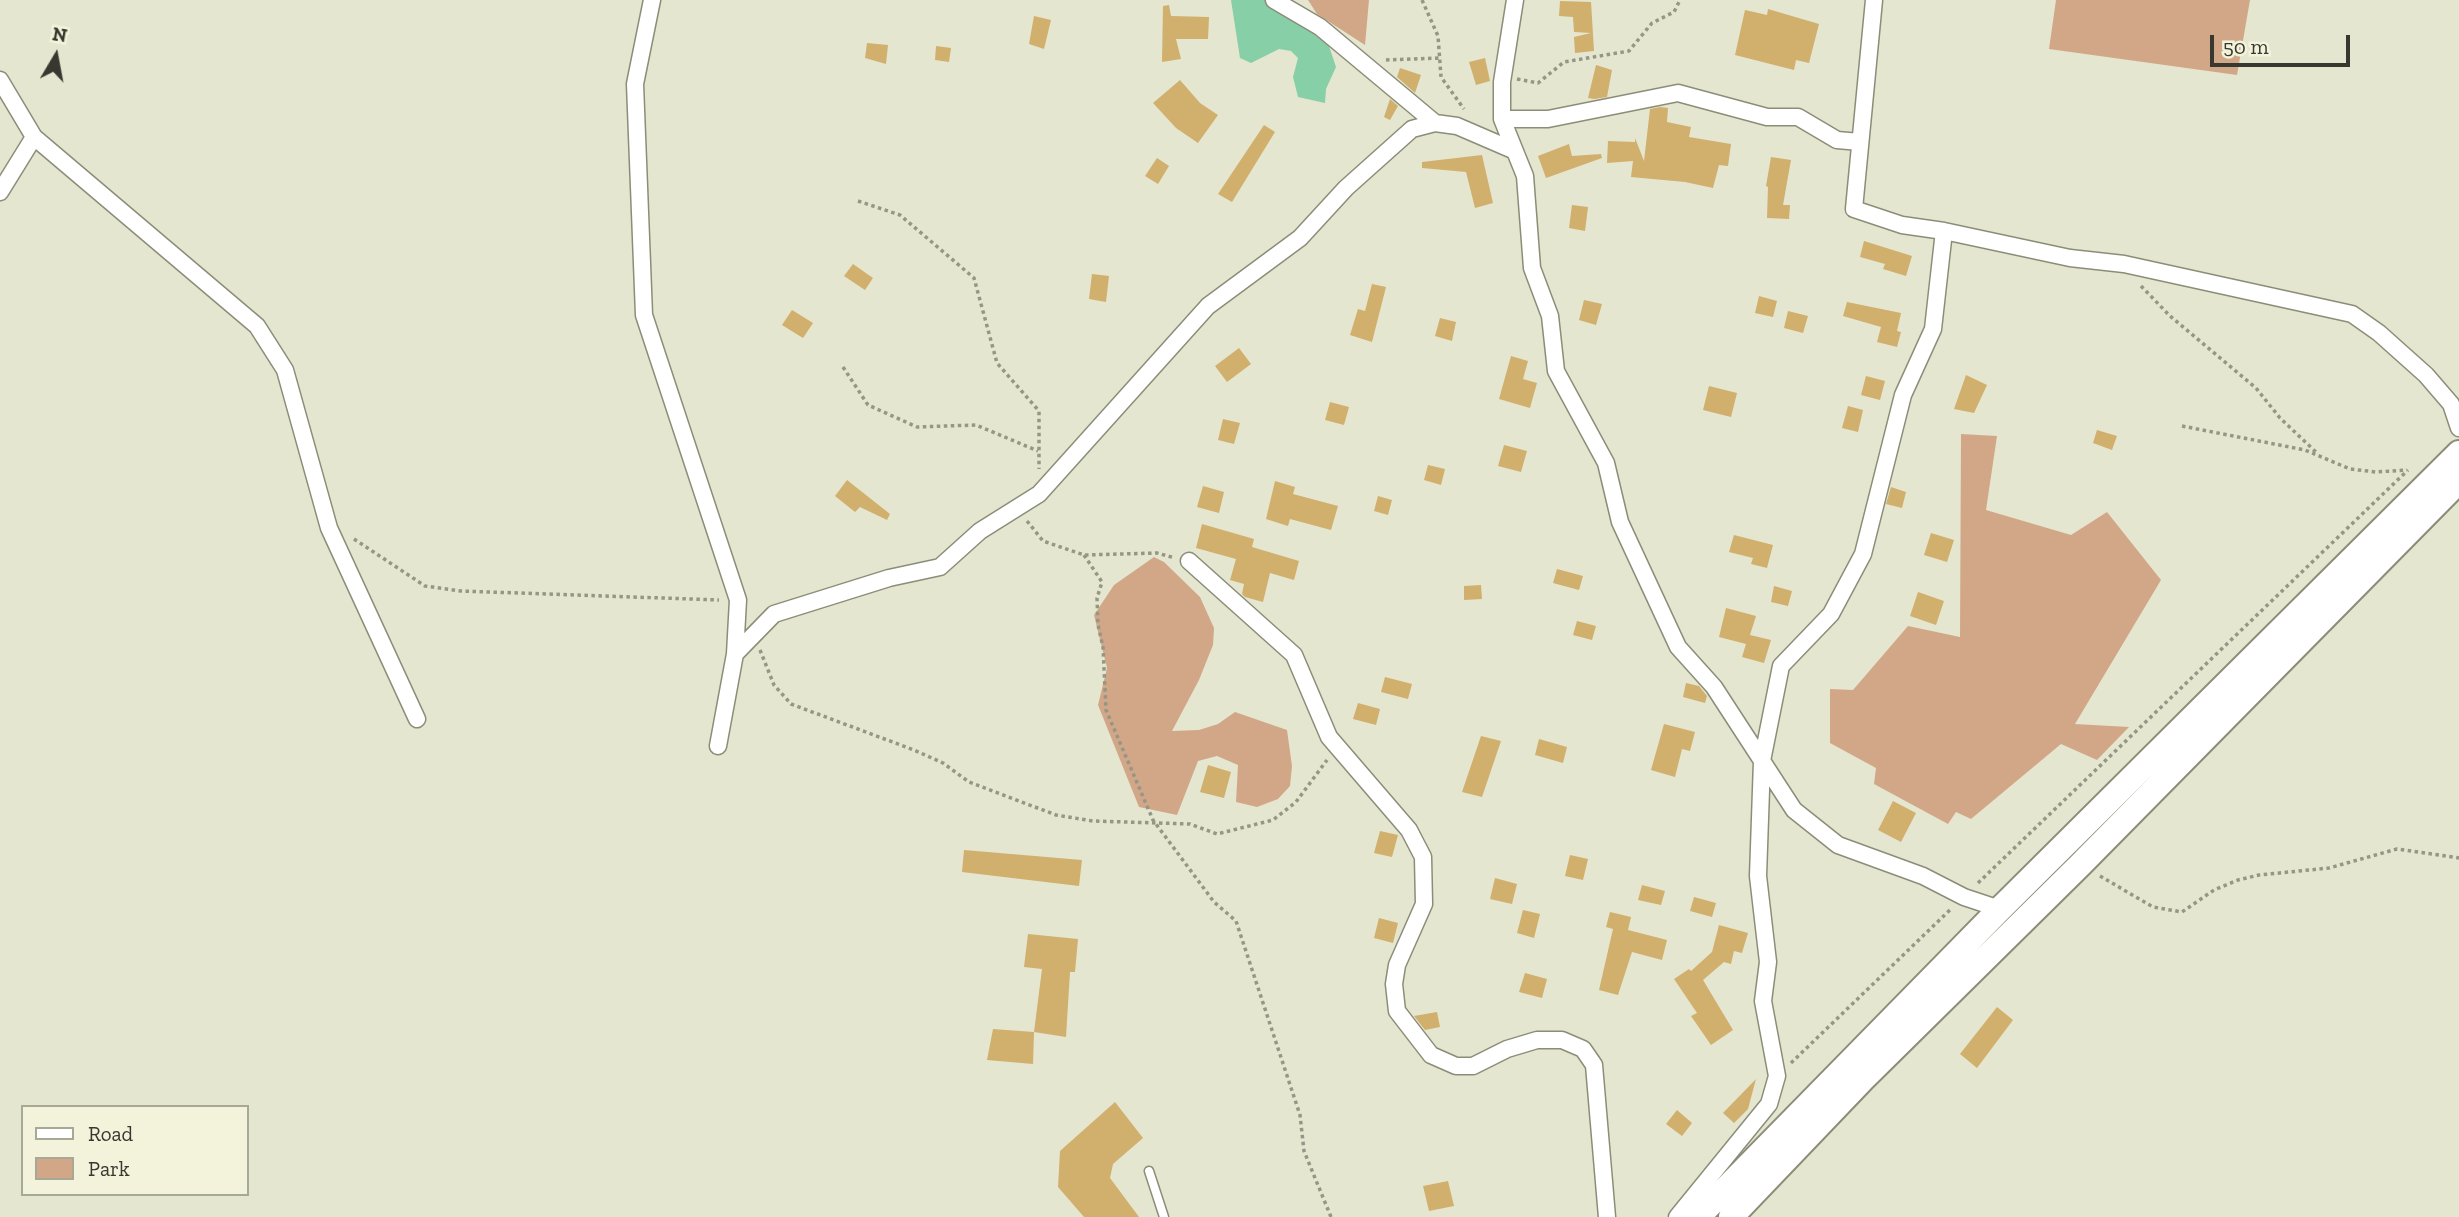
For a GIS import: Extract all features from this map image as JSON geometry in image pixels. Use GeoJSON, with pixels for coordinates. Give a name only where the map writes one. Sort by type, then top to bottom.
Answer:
{"type":"FeatureCollection","features":[{"type":"Feature","properties":{"kind":"main road"},"geometry":{"type":"LineString","coordinates":[[1698,1217],[2000,909],[2459,453]]}},
{"type":"Feature","properties":{"kind":"main road"},"geometry":{"type":"LineString","coordinates":[[1731,1217],[1873,1069],[2080,865],[2459,481]]}},
{"type":"Feature","properties":{"kind":"street"},"geometry":{"type":"LineString","coordinates":[[652,0],[635,84],[644,314],[738,600],[735,654],[719,747]]}},
{"type":"Feature","properties":{"kind":"street"},"geometry":{"type":"LineString","coordinates":[[1274,0],[1320,27],[1435,123]]}},
{"type":"Feature","properties":{"kind":"street"},"geometry":{"type":"LineString","coordinates":[[1515,0],[1502,82],[1502,119],[1525,176],[1532,268],[1550,316],[1556,371],[1606,463],[1620,522],[1678,647],[1714,687],[1794,810],[1838,845],[1923,876],[1964,897],[2000,909]]}},
{"type":"Feature","properties":{"kind":"street"},"geometry":{"type":"LineString","coordinates":[[1874,0],[1854,209],[1902,225],[1944,231],[2070,258],[2124,264],[2352,314],[2379,333],[2426,375],[2451,404],[2459,428]]}},
{"type":"Feature","properties":{"kind":"street"},"geometry":{"type":"LineString","coordinates":[[0,80],[34,136],[257,326],[285,370],[329,528],[417,719]]}},
{"type":"Feature","properties":{"kind":"street"},"geometry":{"type":"LineString","coordinates":[[1502,119],[1548,118],[1678,93],[1767,117],[1798,117],[1837,140],[1860,142]]}},
{"type":"Feature","properties":{"kind":"street"},"geometry":{"type":"LineString","coordinates":[[735,654],[774,614],[889,578],[940,567],[980,531],[1039,494],[1208,306],[1300,238],[1346,188],[1412,130],[1435,123],[1457,126],[1515,151]]}},
{"type":"Feature","properties":{"kind":"street"},"geometry":{"type":"LineString","coordinates":[[0,192],[34,136]]}},
{"type":"Feature","properties":{"kind":"street"},"geometry":{"type":"LineString","coordinates":[[1677,1217],[1769,1104],[1777,1076],[1763,1000],[1768,962],[1758,876],[1762,761],[1781,666],[1832,614],[1863,554],[1903,395],[1933,328],[1944,231]]}},
{"type":"Feature","properties":{"kind":"street"},"geometry":{"type":"LineString","coordinates":[[1189,561],[1294,655],[1329,737],[1409,830],[1423,857],[1424,904],[1397,965],[1394,984],[1397,1011],[1431,1055],[1456,1066],[1472,1066],[1507,1049],[1537,1040],[1562,1040],[1583,1049],[1594,1065],[1607,1217]]}},
{"type":"Feature","properties":{"kind":"lane"},"geometry":{"type":"LineString","coordinates":[[1149,1171],[1164,1217]]}},
{"type":"Feature","properties":{"kind":"path"},"geometry":{"type":"LineString","coordinates":[[1422,0],[1438,36],[1441,77],[1486,139]]}},
{"type":"Feature","properties":{"kind":"path"},"geometry":{"type":"LineString","coordinates":[[1502,82],[1517,79],[1538,83],[1564,62],[1629,51],[1652,23],[1674,12],[1680,0]]}},
{"type":"Feature","properties":{"kind":"path"},"geometry":{"type":"LineString","coordinates":[[1361,61],[1440,58]]}},
{"type":"Feature","properties":{"kind":"path"},"geometry":{"type":"LineString","coordinates":[[858,201],[900,215],[974,278],[997,363],[1039,411],[1039,494]]}},
{"type":"Feature","properties":{"kind":"path"},"geometry":{"type":"LineString","coordinates":[[2138,282],[2170,316],[2256,388],[2280,418],[2318,454]]}},
{"type":"Feature","properties":{"kind":"path"},"geometry":{"type":"LineString","coordinates":[[843,367],[868,405],[918,427],[976,425],[1039,451]]}},
{"type":"Feature","properties":{"kind":"path"},"geometry":{"type":"LineString","coordinates":[[2182,426],[2318,454],[2350,469],[2376,472],[2415,467]]}},
{"type":"Feature","properties":{"kind":"path"},"geometry":{"type":"LineString","coordinates":[[1777,1076],[2408,470]]}},
{"type":"Feature","properties":{"kind":"path"},"geometry":{"type":"LineString","coordinates":[[1017,508],[1043,541],[1084,555],[1157,553],[1189,561]]}},
{"type":"Feature","properties":{"kind":"path"},"geometry":{"type":"LineString","coordinates":[[329,528],[357,540],[425,586],[461,591],[738,600]]}},
{"type":"Feature","properties":{"kind":"path"},"geometry":{"type":"LineString","coordinates":[[1084,555],[1102,582],[1097,598],[1106,710],[1155,822],[1214,902],[1236,921],[1300,1115],[1304,1151],[1331,1217]]}},
{"type":"Feature","properties":{"kind":"path"},"geometry":{"type":"LineString","coordinates":[[753,635],[774,685],[791,704],[914,750],[943,763],[969,782],[1056,815],[1093,821],[1190,824],[1217,834],[1273,820],[1296,802],[1337,747]]}},
{"type":"Feature","properties":{"kind":"path"},"geometry":{"type":"LineString","coordinates":[[2080,865],[2152,907],[2182,912],[2214,890],[2259,875],[2329,868],[2397,849],[2459,858]]}},
{"type":"Feature","properties":{"kind":"green space"},"geometry":{"type":"Polygon","coordinates":[[[1308,0],[1369,0],[1365,45],[1317,14],[1308,0]]]}},
{"type":"Feature","properties":{"kind":"green space"},"geometry":{"type":"Polygon","coordinates":[[[2056,0],[2250,0],[2237,75],[2049,49],[2056,0]]]}},
{"type":"Feature","properties":{"kind":"green space"},"geometry":{"type":"Polygon","coordinates":[[[1961,434],[1997,436],[1986,510],[2071,535],[2107,512],[2161,580],[2075,724],[2129,727],[2097,760],[2061,744],[1971,819],[1956,812],[1948,824],[1874,784],[1876,768],[1830,743],[1830,689],[1853,690],[1908,626],[1960,637],[1961,434]]]}},
{"type":"Feature","properties":{"kind":"green space"},"geometry":{"type":"Polygon","coordinates":[[[1154,557],[1164,562],[1200,597],[1214,628],[1213,645],[1199,680],[1172,731],[1199,730],[1218,724],[1235,712],[1287,730],[1292,766],[1290,786],[1278,799],[1257,807],[1236,802],[1238,765],[1217,756],[1198,761],[1177,815],[1139,807],[1098,705],[1107,668],[1094,615],[1114,585],[1154,557]]]}},
{"type":"Feature","properties":{"kind":"shaded area"},"geometry":{"type":"Polygon","coordinates":[[[1231,0],[1267,0],[1307,25],[1329,46],[1336,67],[1326,89],[1325,103],[1298,97],[1293,77],[1298,58],[1291,51],[1279,49],[1251,63],[1240,58],[1231,0]]]}},
{"type":"Feature","properties":{"kind":"building"},"geometry":{"type":"Polygon","coordinates":[[[1560,1],[1591,2],[1594,51],[1575,53],[1574,37],[1591,33],[1574,32],[1573,17],[1559,16],[1560,1]]]}},
{"type":"Feature","properties":{"kind":"building"},"geometry":{"type":"Polygon","coordinates":[[[1169,5],[1171,16],[1209,17],[1208,39],[1176,39],[1181,59],[1162,62],[1163,6],[1169,5]]]}},
{"type":"Feature","properties":{"kind":"building"},"geometry":{"type":"Polygon","coordinates":[[[1768,9],[1819,24],[1809,63],[1796,60],[1794,70],[1735,55],[1745,10],[1767,15],[1768,9]]]}},
{"type":"Feature","properties":{"kind":"building"},"geometry":{"type":"Polygon","coordinates":[[[1034,16],[1051,20],[1044,49],[1029,44],[1034,16]]]}},
{"type":"Feature","properties":{"kind":"building"},"geometry":{"type":"Polygon","coordinates":[[[867,43],[888,45],[886,64],[865,58],[867,43]]]}},
{"type":"Feature","properties":{"kind":"building"},"geometry":{"type":"Polygon","coordinates":[[[936,46],[951,48],[949,62],[935,60],[936,46]]]}},
{"type":"Feature","properties":{"kind":"building"},"geometry":{"type":"Polygon","coordinates":[[[1485,58],[1490,81],[1476,85],[1469,62],[1485,58]]]}},
{"type":"Feature","properties":{"kind":"building"},"geometry":{"type":"Polygon","coordinates":[[[1596,65],[1612,70],[1607,97],[1594,99],[1588,98],[1596,65]]]}},
{"type":"Feature","properties":{"kind":"building"},"geometry":{"type":"Polygon","coordinates":[[[1400,68],[1421,75],[1415,93],[1397,77],[1400,68]]]}},
{"type":"Feature","properties":{"kind":"building"},"geometry":{"type":"Polygon","coordinates":[[[1180,80],[1200,103],[1218,115],[1198,143],[1176,128],[1153,103],[1180,80]]]}},
{"type":"Feature","properties":{"kind":"building"},"geometry":{"type":"Polygon","coordinates":[[[1390,99],[1398,106],[1390,120],[1384,117],[1390,99]]]}},
{"type":"Feature","properties":{"kind":"building"},"geometry":{"type":"Polygon","coordinates":[[[1668,108],[1667,122],[1691,127],[1689,137],[1731,144],[1728,166],[1719,165],[1713,188],[1685,182],[1631,177],[1633,161],[1607,163],[1608,141],[1635,142],[1635,138],[1644,161],[1650,109],[1668,108]]]}},
{"type":"Feature","properties":{"kind":"building"},"geometry":{"type":"Polygon","coordinates":[[[1264,125],[1275,132],[1232,202],[1218,194],[1264,125]]]}},
{"type":"Feature","properties":{"kind":"building"},"geometry":{"type":"Polygon","coordinates":[[[1569,144],[1572,156],[1601,154],[1602,158],[1546,178],[1538,156],[1569,144]]]}},
{"type":"Feature","properties":{"kind":"building"},"geometry":{"type":"Polygon","coordinates":[[[1482,155],[1493,203],[1475,208],[1466,172],[1422,168],[1422,162],[1482,155]]]}},
{"type":"Feature","properties":{"kind":"building"},"geometry":{"type":"Polygon","coordinates":[[[1771,157],[1791,160],[1783,205],[1790,205],[1789,219],[1767,218],[1766,186],[1771,157]]]}},
{"type":"Feature","properties":{"kind":"building"},"geometry":{"type":"Polygon","coordinates":[[[1157,158],[1169,166],[1158,184],[1145,176],[1157,158]]]}},
{"type":"Feature","properties":{"kind":"building"},"geometry":{"type":"Polygon","coordinates":[[[1572,205],[1588,207],[1585,231],[1569,228],[1572,205]]]}},
{"type":"Feature","properties":{"kind":"building"},"geometry":{"type":"Polygon","coordinates":[[[1864,241],[1912,256],[1906,276],[1883,269],[1885,264],[1860,257],[1864,241]]]}},
{"type":"Feature","properties":{"kind":"building"},"geometry":{"type":"Polygon","coordinates":[[[853,264],[873,278],[865,290],[844,276],[853,264]]]}},
{"type":"Feature","properties":{"kind":"building"},"geometry":{"type":"Polygon","coordinates":[[[1092,274],[1109,276],[1106,302],[1089,299],[1092,274]]]}},
{"type":"Feature","properties":{"kind":"building"},"geometry":{"type":"Polygon","coordinates":[[[1372,284],[1386,287],[1372,342],[1350,335],[1358,309],[1365,311],[1372,284]]]}},
{"type":"Feature","properties":{"kind":"building"},"geometry":{"type":"Polygon","coordinates":[[[1759,296],[1777,301],[1773,317],[1755,313],[1759,296]]]}},
{"type":"Feature","properties":{"kind":"building"},"geometry":{"type":"Polygon","coordinates":[[[1584,300],[1602,304],[1596,325],[1579,320],[1584,300]]]}},
{"type":"Feature","properties":{"kind":"building"},"geometry":{"type":"Polygon","coordinates":[[[1847,302],[1901,313],[1897,331],[1901,332],[1897,347],[1877,342],[1881,327],[1843,316],[1847,302]]]}},
{"type":"Feature","properties":{"kind":"building"},"geometry":{"type":"Polygon","coordinates":[[[792,310],[813,323],[803,338],[782,325],[792,310]]]}},
{"type":"Feature","properties":{"kind":"building"},"geometry":{"type":"Polygon","coordinates":[[[1788,311],[1808,316],[1803,333],[1784,328],[1788,311]]]}},
{"type":"Feature","properties":{"kind":"building"},"geometry":{"type":"Polygon","coordinates":[[[1440,318],[1456,322],[1452,341],[1435,336],[1440,318]]]}},
{"type":"Feature","properties":{"kind":"building"},"geometry":{"type":"Polygon","coordinates":[[[1239,348],[1251,364],[1227,382],[1215,366],[1239,348]]]}},
{"type":"Feature","properties":{"kind":"building"},"geometry":{"type":"Polygon","coordinates":[[[1511,356],[1528,361],[1523,379],[1537,383],[1530,408],[1499,399],[1511,356]]]}},
{"type":"Feature","properties":{"kind":"building"},"geometry":{"type":"Polygon","coordinates":[[[1966,375],[1987,385],[1974,413],[1954,409],[1966,375]]]}},
{"type":"Feature","properties":{"kind":"building"},"geometry":{"type":"Polygon","coordinates":[[[1866,376],[1885,381],[1880,400],[1861,395],[1866,376]]]}},
{"type":"Feature","properties":{"kind":"building"},"geometry":{"type":"Polygon","coordinates":[[[1709,386],[1737,393],[1731,417],[1703,410],[1709,386]]]}},
{"type":"Feature","properties":{"kind":"building"},"geometry":{"type":"Polygon","coordinates":[[[1330,402],[1349,407],[1344,425],[1325,420],[1330,402]]]}},
{"type":"Feature","properties":{"kind":"building"},"geometry":{"type":"Polygon","coordinates":[[[1848,406],[1863,410],[1858,432],[1842,428],[1848,406]]]}},
{"type":"Feature","properties":{"kind":"building"},"geometry":{"type":"Polygon","coordinates":[[[1223,419],[1240,423],[1234,444],[1218,440],[1223,419]]]}},
{"type":"Feature","properties":{"kind":"building"},"geometry":{"type":"Polygon","coordinates":[[[2097,430],[2117,436],[2112,450],[2093,443],[2097,430]]]}},
{"type":"Feature","properties":{"kind":"building"},"geometry":{"type":"Polygon","coordinates":[[[1504,445],[1527,451],[1521,472],[1498,466],[1504,445]]]}},
{"type":"Feature","properties":{"kind":"building"},"geometry":{"type":"Polygon","coordinates":[[[1428,465],[1445,469],[1441,485],[1424,480],[1428,465]]]}},
{"type":"Feature","properties":{"kind":"building"},"geometry":{"type":"Polygon","coordinates":[[[847,480],[890,514],[887,520],[860,507],[855,512],[835,496],[847,480]]]}},
{"type":"Feature","properties":{"kind":"building"},"geometry":{"type":"Polygon","coordinates":[[[1275,481],[1295,487],[1293,494],[1338,506],[1331,530],[1290,519],[1288,526],[1266,519],[1275,481]]]}},
{"type":"Feature","properties":{"kind":"building"},"geometry":{"type":"Polygon","coordinates":[[[1203,486],[1224,492],[1219,513],[1197,507],[1203,486]]]}},
{"type":"Feature","properties":{"kind":"building"},"geometry":{"type":"Polygon","coordinates":[[[1891,487],[1906,492],[1902,508],[1886,504],[1891,487]]]}},
{"type":"Feature","properties":{"kind":"building"},"geometry":{"type":"Polygon","coordinates":[[[1378,496],[1392,500],[1388,515],[1374,511],[1378,496]]]}},
{"type":"Feature","properties":{"kind":"building"},"geometry":{"type":"Polygon","coordinates":[[[1202,524],[1254,539],[1252,547],[1299,561],[1294,580],[1270,573],[1263,602],[1245,597],[1242,594],[1244,584],[1230,580],[1236,559],[1196,548],[1202,524]]]}},
{"type":"Feature","properties":{"kind":"building"},"geometry":{"type":"Polygon","coordinates":[[[1931,533],[1954,540],[1947,562],[1924,555],[1931,533]]]}},
{"type":"Feature","properties":{"kind":"building"},"geometry":{"type":"Polygon","coordinates":[[[1734,535],[1773,545],[1767,568],[1751,564],[1753,558],[1729,552],[1734,535]]]}},
{"type":"Feature","properties":{"kind":"building"},"geometry":{"type":"Polygon","coordinates":[[[1557,569],[1583,576],[1579,590],[1553,583],[1557,569]]]}},
{"type":"Feature","properties":{"kind":"building"},"geometry":{"type":"Polygon","coordinates":[[[1481,585],[1482,599],[1464,600],[1464,586],[1481,585]]]}},
{"type":"Feature","properties":{"kind":"building"},"geometry":{"type":"Polygon","coordinates":[[[1774,586],[1792,591],[1788,606],[1771,602],[1774,586]]]}},
{"type":"Feature","properties":{"kind":"building"},"geometry":{"type":"Polygon","coordinates":[[[1918,592],[1944,601],[1936,625],[1910,616],[1918,592]]]}},
{"type":"Feature","properties":{"kind":"building"},"geometry":{"type":"Polygon","coordinates":[[[1726,608],[1756,616],[1750,635],[1771,640],[1764,663],[1742,657],[1746,644],[1719,637],[1726,608]]]}},
{"type":"Feature","properties":{"kind":"building"},"geometry":{"type":"Polygon","coordinates":[[[1577,621],[1596,626],[1592,640],[1573,635],[1577,621]]]}},
{"type":"Feature","properties":{"kind":"building"},"geometry":{"type":"Polygon","coordinates":[[[1385,677],[1412,684],[1408,699],[1381,692],[1385,677]]]}},
{"type":"Feature","properties":{"kind":"building"},"geometry":{"type":"Polygon","coordinates":[[[1686,683],[1699,686],[1707,696],[1705,703],[1683,697],[1686,683]]]}},
{"type":"Feature","properties":{"kind":"building"},"geometry":{"type":"Polygon","coordinates":[[[1358,703],[1380,709],[1376,725],[1353,719],[1358,703]]]}},
{"type":"Feature","properties":{"kind":"building"},"geometry":{"type":"Polygon","coordinates":[[[1664,724],[1695,732],[1690,751],[1682,749],[1675,777],[1651,770],[1664,724]]]}},
{"type":"Feature","properties":{"kind":"building"},"geometry":{"type":"Polygon","coordinates":[[[1481,736],[1501,741],[1482,797],[1462,792],[1481,736]]]}},
{"type":"Feature","properties":{"kind":"building"},"geometry":{"type":"Polygon","coordinates":[[[1539,739],[1567,747],[1563,763],[1535,755],[1539,739]]]}},
{"type":"Feature","properties":{"kind":"building"},"geometry":{"type":"Polygon","coordinates":[[[1208,765],[1231,772],[1224,798],[1200,792],[1208,765]]]}},
{"type":"Feature","properties":{"kind":"building"},"geometry":{"type":"Polygon","coordinates":[[[1893,801],[1916,813],[1901,842],[1878,830],[1893,801]]]}},
{"type":"Feature","properties":{"kind":"building"},"geometry":{"type":"Polygon","coordinates":[[[1380,831],[1398,835],[1392,857],[1374,853],[1380,831]]]}},
{"type":"Feature","properties":{"kind":"building"},"geometry":{"type":"Polygon","coordinates":[[[964,850],[1082,860],[1079,886],[962,872],[964,850]]]}},
{"type":"Feature","properties":{"kind":"building"},"geometry":{"type":"Polygon","coordinates":[[[1570,855],[1588,859],[1583,880],[1565,876],[1570,855]]]}},
{"type":"Feature","properties":{"kind":"building"},"geometry":{"type":"Polygon","coordinates":[[[1495,878],[1517,884],[1512,904],[1490,899],[1495,878]]]}},
{"type":"Feature","properties":{"kind":"building"},"geometry":{"type":"Polygon","coordinates":[[[1642,885],[1665,891],[1661,905],[1638,900],[1642,885]]]}},
{"type":"Feature","properties":{"kind":"building"},"geometry":{"type":"Polygon","coordinates":[[[1694,897],[1716,903],[1712,917],[1690,911],[1694,897]]]}},
{"type":"Feature","properties":{"kind":"building"},"geometry":{"type":"Polygon","coordinates":[[[1523,910],[1540,914],[1534,938],[1517,933],[1523,910]]]}},
{"type":"Feature","properties":{"kind":"building"},"geometry":{"type":"Polygon","coordinates":[[[1610,912],[1631,917],[1628,930],[1667,940],[1662,960],[1632,952],[1618,995],[1599,990],[1613,929],[1606,927],[1610,912]]]}},
{"type":"Feature","properties":{"kind":"building"},"geometry":{"type":"Polygon","coordinates":[[[1379,918],[1398,923],[1393,943],[1374,938],[1379,918]]]}},
{"type":"Feature","properties":{"kind":"building"},"geometry":{"type":"Polygon","coordinates":[[[1719,925],[1748,933],[1742,953],[1734,951],[1731,964],[1724,962],[1703,980],[1733,1030],[1711,1045],[1691,1016],[1697,1013],[1674,979],[1689,969],[1691,971],[1712,952],[1719,925]]]}},
{"type":"Feature","properties":{"kind":"building"},"geometry":{"type":"Polygon","coordinates":[[[1028,934],[1078,939],[1075,972],[1070,972],[1066,1037],[1034,1032],[1042,969],[1024,967],[1028,934]]]}},
{"type":"Feature","properties":{"kind":"building"},"geometry":{"type":"Polygon","coordinates":[[[1525,973],[1547,979],[1542,998],[1519,992],[1525,973]]]}},
{"type":"Feature","properties":{"kind":"building"},"geometry":{"type":"Polygon","coordinates":[[[1997,1007],[2013,1020],[1977,1068],[1960,1054],[1997,1007]]]}},
{"type":"Feature","properties":{"kind":"building"},"geometry":{"type":"Polygon","coordinates":[[[1437,1012],[1440,1027],[1425,1030],[1414,1016],[1437,1012]]]}},
{"type":"Feature","properties":{"kind":"building"},"geometry":{"type":"Polygon","coordinates":[[[993,1029],[1034,1032],[1033,1064],[987,1060],[993,1029]]]}},
{"type":"Feature","properties":{"kind":"building"},"geometry":{"type":"Polygon","coordinates":[[[1756,1079],[1748,1109],[1734,1123],[1723,1113],[1756,1079]]]}},
{"type":"Feature","properties":{"kind":"building"},"geometry":{"type":"Polygon","coordinates":[[[1115,1102],[1143,1138],[1113,1164],[1110,1178],[1139,1217],[1084,1217],[1058,1187],[1060,1151],[1115,1102]]]}},
{"type":"Feature","properties":{"kind":"building"},"geometry":{"type":"Polygon","coordinates":[[[1677,1110],[1692,1123],[1682,1136],[1666,1124],[1677,1110]]]}},
{"type":"Feature","properties":{"kind":"building"},"geometry":{"type":"Polygon","coordinates":[[[1448,1181],[1454,1206],[1429,1211],[1423,1186],[1448,1181]]]}}]}
